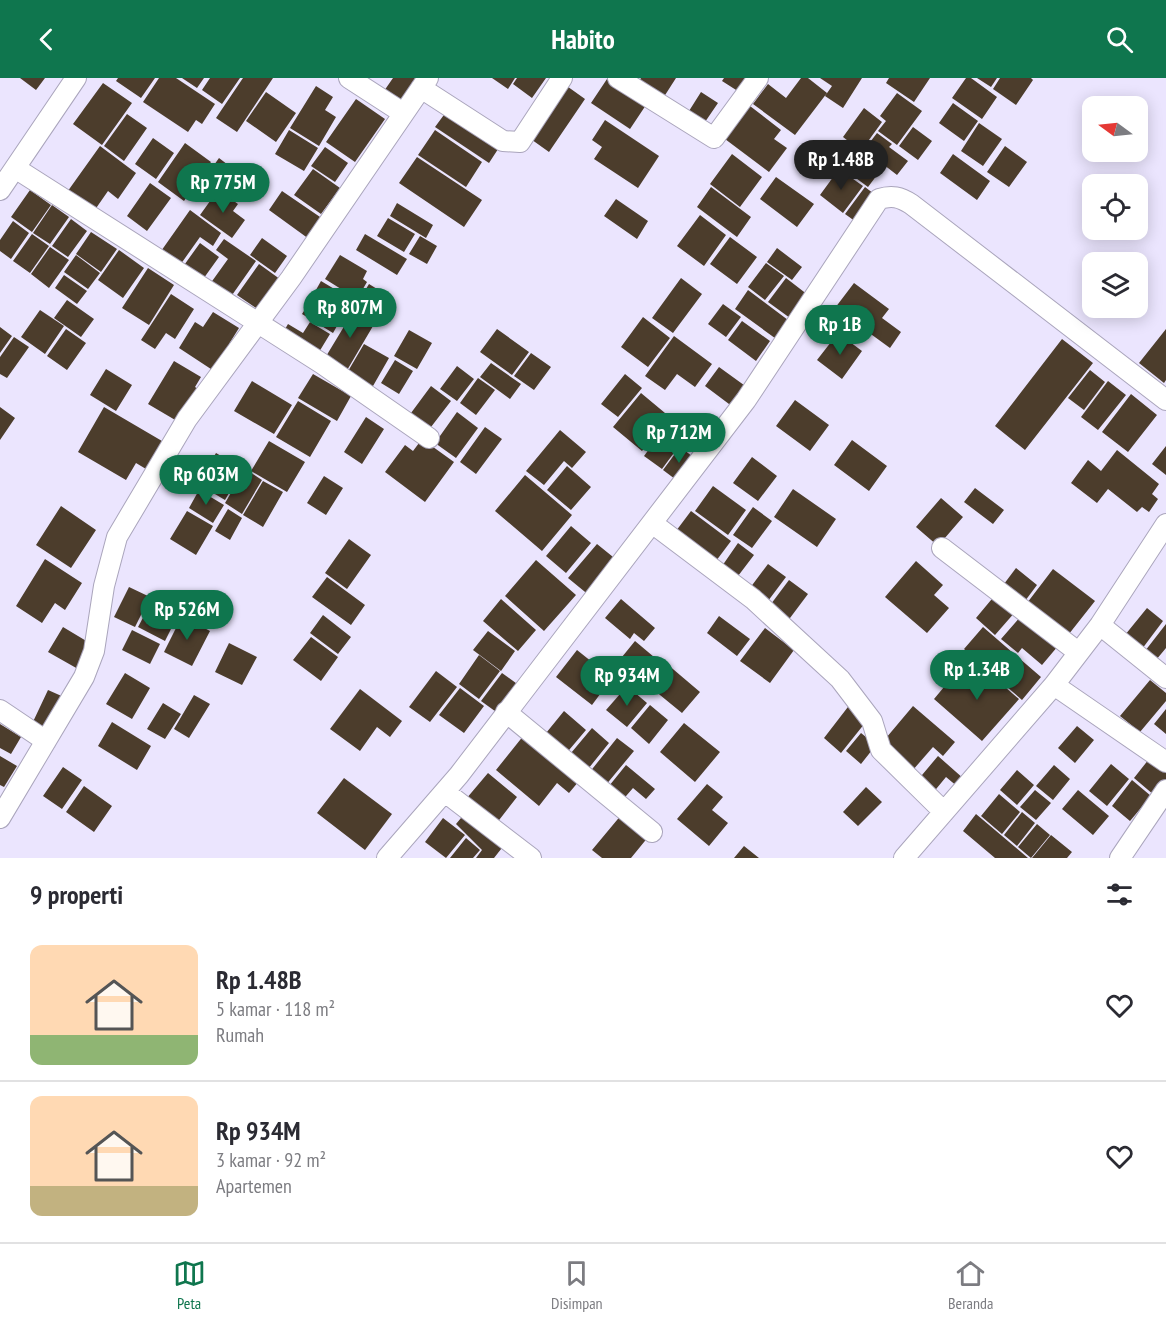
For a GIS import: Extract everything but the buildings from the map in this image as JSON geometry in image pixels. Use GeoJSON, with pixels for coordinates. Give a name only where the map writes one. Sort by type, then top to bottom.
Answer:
{"type":"FeatureCollection","features":[{"type":"Feature","properties":{"kind":"street"},"geometry":{"type":"LineString","coordinates":[[0,190],[76,78]]}},
{"type":"Feature","properties":{"kind":"street"},"geometry":{"type":"LineString","coordinates":[[349,78],[403,113]]}},
{"type":"Feature","properties":{"kind":"street"},"geometry":{"type":"LineString","coordinates":[[0,818],[84,677],[94,651],[104,586],[117,537],[187,419],[257,324],[425,83],[503,141],[514,143],[520,142],[562,78]]}},
{"type":"Feature","properties":{"kind":"street"},"geometry":{"type":"LineString","coordinates":[[618,78],[714,138],[758,78]]}},
{"type":"Feature","properties":{"kind":"street"},"geometry":{"type":"LineString","coordinates":[[15,168],[321,363],[429,438]]}},
{"type":"Feature","properties":{"kind":"street"},"geometry":{"type":"LineString","coordinates":[[387,858],[445,792],[746,400],[879,199],[888,196],[900,198],[911,204],[1166,400]]}},
{"type":"Feature","properties":{"kind":"street"},"geometry":{"type":"LineString","coordinates":[[652,523],[753,599],[840,679],[873,721],[882,750],[944,812]]}},
{"type":"Feature","properties":{"kind":"street"},"geometry":{"type":"LineString","coordinates":[[904,858],[1054,685],[1100,625],[1166,524]]}},
{"type":"Feature","properties":{"kind":"street"},"geometry":{"type":"LineString","coordinates":[[942,548],[1078,652]]}},
{"type":"Feature","properties":{"kind":"street"},"geometry":{"type":"LineString","coordinates":[[1100,625],[1166,678]]}},
{"type":"Feature","properties":{"kind":"street"},"geometry":{"type":"LineString","coordinates":[[1054,685],[1166,762]]}},
{"type":"Feature","properties":{"kind":"street"},"geometry":{"type":"LineString","coordinates":[[0,710],[46,741]]}},
{"type":"Feature","properties":{"kind":"street"},"geometry":{"type":"LineString","coordinates":[[506,712],[652,832]]}},
{"type":"Feature","properties":{"kind":"street"},"geometry":{"type":"LineString","coordinates":[[1120,858],[1166,790]]}},
{"type":"Feature","properties":{"kind":"street"},"geometry":{"type":"LineString","coordinates":[[445,792],[531,858]]}}]}
